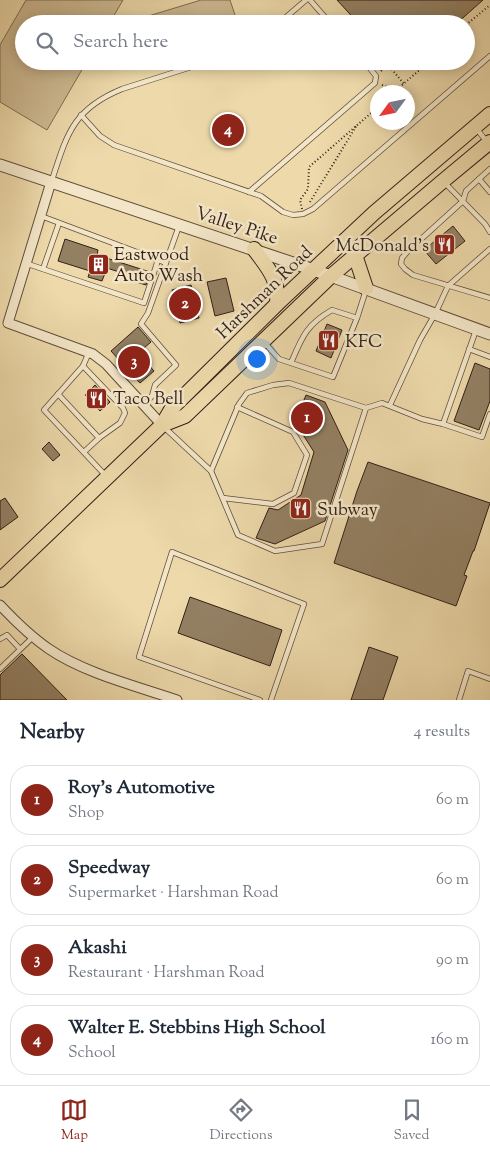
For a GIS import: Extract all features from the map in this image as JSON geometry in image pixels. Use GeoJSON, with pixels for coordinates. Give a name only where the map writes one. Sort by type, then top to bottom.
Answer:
{"type":"FeatureCollection","features":[{"type":"Feature","properties":{"kind":"main road","name":"Harshman Road"},"geometry":{"type":"LineString","coordinates":[[0,580],[162,425],[172,408],[277,304],[374,213],[490,114]]}},
{"type":"Feature","properties":{"kind":"main road","name":"Harshman Road"},"geometry":{"type":"LineString","coordinates":[[162,425],[184,416],[331,276],[442,181],[490,143]]}},
{"type":"Feature","properties":{"kind":"main road"},"geometry":{"type":"LineString","coordinates":[[254,249],[274,276],[278,295],[277,304]]}},
{"type":"Feature","properties":{"kind":"main road"},"geometry":{"type":"LineString","coordinates":[[355,256],[366,288]]}},
{"type":"Feature","properties":{"kind":"street","name":"Valley Pike"},"geometry":{"type":"LineString","coordinates":[[0,165],[254,249],[490,334]]}},
{"type":"Feature","properties":{"kind":"street"},"geometry":{"type":"LineString","coordinates":[[51,182],[8,323],[88,352],[106,364],[162,425]]}},
{"type":"Feature","properties":{"kind":"street"},"geometry":{"type":"LineString","coordinates":[[0,605],[32,637],[50,650],[84,668],[177,700]]}},
{"type":"Feature","properties":{"kind":"lane"},"geometry":{"type":"LineString","coordinates":[[288,15],[306,0]]}},
{"type":"Feature","properties":{"kind":"lane"},"geometry":{"type":"LineString","coordinates":[[310,0],[323,15]]}},
{"type":"Feature","properties":{"kind":"lane"},"geometry":{"type":"LineString","coordinates":[[475,69],[490,56]]}},
{"type":"Feature","properties":{"kind":"lane"},"geometry":{"type":"LineString","coordinates":[[51,182],[67,136],[81,115],[96,102],[116,92],[183,70]]}},
{"type":"Feature","properties":{"kind":"lane"},"geometry":{"type":"LineString","coordinates":[[249,192],[375,83],[376,76],[371,70]]}},
{"type":"Feature","properties":{"kind":"lane"},"geometry":{"type":"LineString","coordinates":[[81,115],[100,136],[114,145],[261,196],[283,212],[292,215],[303,214],[313,208],[474,70]]}},
{"type":"Feature","properties":{"kind":"lane"},"geometry":{"type":"LineString","coordinates":[[475,127],[490,143]]}},
{"type":"Feature","properties":{"kind":"lane"},"geometry":{"type":"LineString","coordinates":[[490,169],[466,191],[463,201],[408,251],[402,258],[401,264],[413,275],[490,298]]}},
{"type":"Feature","properties":{"kind":"lane"},"geometry":{"type":"LineString","coordinates":[[479,178],[490,192]]}},
{"type":"Feature","properties":{"kind":"lane"},"geometry":{"type":"LineString","coordinates":[[442,181],[463,201],[490,232]]}},
{"type":"Feature","properties":{"kind":"lane"},"geometry":{"type":"LineString","coordinates":[[40,216],[166,263]]}},
{"type":"Feature","properties":{"kind":"lane"},"geometry":{"type":"LineString","coordinates":[[43,269],[59,222]]}},
{"type":"Feature","properties":{"kind":"lane"},"geometry":{"type":"LineString","coordinates":[[144,405],[152,396],[155,386],[176,365],[141,324],[147,317],[179,224]]}},
{"type":"Feature","properties":{"kind":"lane"},"geometry":{"type":"LineString","coordinates":[[390,405],[420,340],[448,286],[490,249]]}},
{"type":"Feature","properties":{"kind":"lane"},"geometry":{"type":"LineString","coordinates":[[25,263],[144,303],[158,260]]}},
{"type":"Feature","properties":{"kind":"lane"},"geometry":{"type":"LineString","coordinates":[[263,341],[279,359],[333,377],[357,318],[366,288]]}},
{"type":"Feature","properties":{"kind":"lane"},"geometry":{"type":"LineString","coordinates":[[291,364],[306,330],[318,318],[332,310],[357,318]]}},
{"type":"Feature","properties":{"kind":"lane"},"geometry":{"type":"LineString","coordinates":[[443,424],[477,329]]}},
{"type":"Feature","properties":{"kind":"lane"},"geometry":{"type":"LineString","coordinates":[[469,349],[490,357]]}},
{"type":"Feature","properties":{"kind":"lane"},"geometry":{"type":"LineString","coordinates":[[88,352],[83,366],[44,410],[107,477]]}},
{"type":"Feature","properties":{"kind":"lane"},"geometry":{"type":"LineString","coordinates":[[83,366],[123,408],[125,413],[120,423],[98,438],[84,452]]}},
{"type":"Feature","properties":{"kind":"lane"},"geometry":{"type":"LineString","coordinates":[[211,471],[237,407],[247,393],[273,385],[290,383],[366,408],[382,403],[422,419],[482,437],[490,414]]}},
{"type":"Feature","properties":{"kind":"lane"},"geometry":{"type":"LineString","coordinates":[[58,394],[98,438]]}},
{"type":"Feature","properties":{"kind":"lane"},"geometry":{"type":"LineString","coordinates":[[222,498],[273,504],[294,493],[307,455],[293,432],[237,407]]}},
{"type":"Feature","properties":{"kind":"lane"},"geometry":{"type":"LineString","coordinates":[[162,425],[211,471],[238,535],[274,551],[322,544],[366,408]]}},
{"type":"Feature","properties":{"kind":"lane"},"geometry":{"type":"LineString","coordinates":[[259,700],[139,657],[172,552],[304,604],[271,700]]}},
{"type":"Feature","properties":{"kind":"lane"},"geometry":{"type":"LineString","coordinates":[[0,639],[7,635],[20,649]]}},
{"type":"Feature","properties":{"kind":"lane"},"geometry":{"type":"LineString","coordinates":[[0,669],[32,637]]}},
{"type":"Feature","properties":{"kind":"lane"},"geometry":{"type":"LineString","coordinates":[[459,700],[468,672],[490,679]]}},
{"type":"Feature","properties":{"kind":"path"},"geometry":{"type":"LineString","coordinates":[[475,18],[490,5]]}},
{"type":"Feature","properties":{"kind":"path"},"geometry":{"type":"LineString","coordinates":[[376,76],[382,70]]}},
{"type":"Feature","properties":{"kind":"path"},"geometry":{"type":"LineString","coordinates":[[393,70],[404,84],[419,70]]}},
{"type":"Feature","properties":{"kind":"path"},"geometry":{"type":"LineString","coordinates":[[375,83],[379,85]]}},
{"type":"Feature","properties":{"kind":"path"},"geometry":{"type":"LineString","coordinates":[[303,214],[300,200],[308,189],[309,167],[370,114]]}},
{"type":"Feature","properties":{"kind":"path"},"geometry":{"type":"LineString","coordinates":[[303,214],[357,125]]}},
{"type":"Feature","properties":{"kind":"shaded area"},"geometry":{"type":"Polygon","coordinates":[[[26,0],[123,0],[114,15],[17,15],[26,0]]]}},
{"type":"Feature","properties":{"kind":"shaded area"},"geometry":{"type":"Polygon","coordinates":[[[201,0],[230,0],[235,15],[152,15],[201,0]]]}},
{"type":"Feature","properties":{"kind":"shaded area"},"geometry":{"type":"Polygon","coordinates":[[[15,19],[15,70],[82,70],[47,130],[0,102],[0,45],[15,19]]]}},
{"type":"Feature","properties":{"kind":"building"},"geometry":{"type":"Polygon","coordinates":[[[337,0],[483,0],[466,15],[351,15],[337,0]]]}},
{"type":"Feature","properties":{"kind":"building","name":"McDonald's"},"geometry":{"type":"Polygon","coordinates":[[[453,226],[465,241],[436,264],[424,250],[453,226]]]}},
{"type":"Feature","properties":{"kind":"building","name":"Eastwood Auto Wash"},"geometry":{"type":"Polygon","coordinates":[[[65,239],[98,250],[97,255],[150,272],[146,285],[123,278],[125,274],[107,268],[102,281],[88,277],[90,271],[58,261],[65,239]]]}},
{"type":"Feature","properties":{"kind":"building"},"geometry":{"type":"Polygon","coordinates":[[[226,278],[234,311],[215,316],[207,282],[226,278]]]}},
{"type":"Feature","properties":{"kind":"building"},"geometry":{"type":"Polygon","coordinates":[[[191,285],[199,318],[180,323],[172,290],[191,285]]]}},
{"type":"Feature","properties":{"kind":"building","name":"KFC"},"geometry":{"type":"Polygon","coordinates":[[[327,324],[342,330],[331,358],[316,351],[327,324]]]}},
{"type":"Feature","properties":{"kind":"building"},"geometry":{"type":"Polygon","coordinates":[[[138,327],[151,342],[138,353],[154,371],[140,383],[111,351],[138,327]]]}},
{"type":"Feature","properties":{"kind":"building"},"geometry":{"type":"Polygon","coordinates":[[[475,363],[490,369],[490,401],[479,430],[454,421],[475,363]]]}},
{"type":"Feature","properties":{"kind":"building","name":"Taco Bell"},"geometry":{"type":"Polygon","coordinates":[[[95,385],[110,402],[100,411],[85,395],[95,385]]]}},
{"type":"Feature","properties":{"kind":"building"},"geometry":{"type":"Polygon","coordinates":[[[306,395],[325,402],[348,450],[325,521],[275,544],[256,538],[269,508],[278,510],[301,495],[314,452],[295,422],[306,395]]]}},
{"type":"Feature","properties":{"kind":"building"},"geometry":{"type":"Polygon","coordinates":[[[49,442],[60,455],[53,461],[42,449],[49,442]]]}},
{"type":"Feature","properties":{"kind":"building"},"geometry":{"type":"Polygon","coordinates":[[[368,462],[490,503],[464,575],[467,576],[456,606],[334,563],[368,462]]]}},
{"type":"Feature","properties":{"kind":"building"},"geometry":{"type":"Polygon","coordinates":[[[5,498],[18,517],[0,530],[0,501],[5,498]]]}},
{"type":"Feature","properties":{"kind":"building"},"geometry":{"type":"Polygon","coordinates":[[[190,597],[282,630],[270,666],[178,633],[190,597]]]}},
{"type":"Feature","properties":{"kind":"building"},"geometry":{"type":"Polygon","coordinates":[[[369,647],[398,657],[383,700],[351,700],[369,647]]]}},
{"type":"Feature","properties":{"kind":"building"},"geometry":{"type":"Polygon","coordinates":[[[22,654],[67,700],[0,700],[0,675],[22,654]]]}},
{"type":"Feature","properties":{"kind":"place","name":"Walter E. Stebbins High School"},"geometry":{"type":"Point","coordinates":[228,130]}},
{"type":"Feature","properties":{"kind":"place","name":"McDonald's"},"geometry":{"type":"Point","coordinates":[445,245]}},
{"type":"Feature","properties":{"kind":"place","name":"Eastwood Auto Wash"},"geometry":{"type":"Point","coordinates":[98,264]}},
{"type":"Feature","properties":{"kind":"place","name":"Speedway"},"geometry":{"type":"Point","coordinates":[185,304]}},
{"type":"Feature","properties":{"kind":"place","name":"KFC"},"geometry":{"type":"Point","coordinates":[329,341]}},
{"type":"Feature","properties":{"kind":"place","name":"Akashi"},"geometry":{"type":"Point","coordinates":[134,362]}},
{"type":"Feature","properties":{"kind":"place","name":"Taco Bell"},"geometry":{"type":"Point","coordinates":[97,398]}},
{"type":"Feature","properties":{"kind":"place","name":"Roy's Automotive"},"geometry":{"type":"Point","coordinates":[307,418]}},
{"type":"Feature","properties":{"kind":"place","name":"Subway"},"geometry":{"type":"Point","coordinates":[301,509]}}]}
